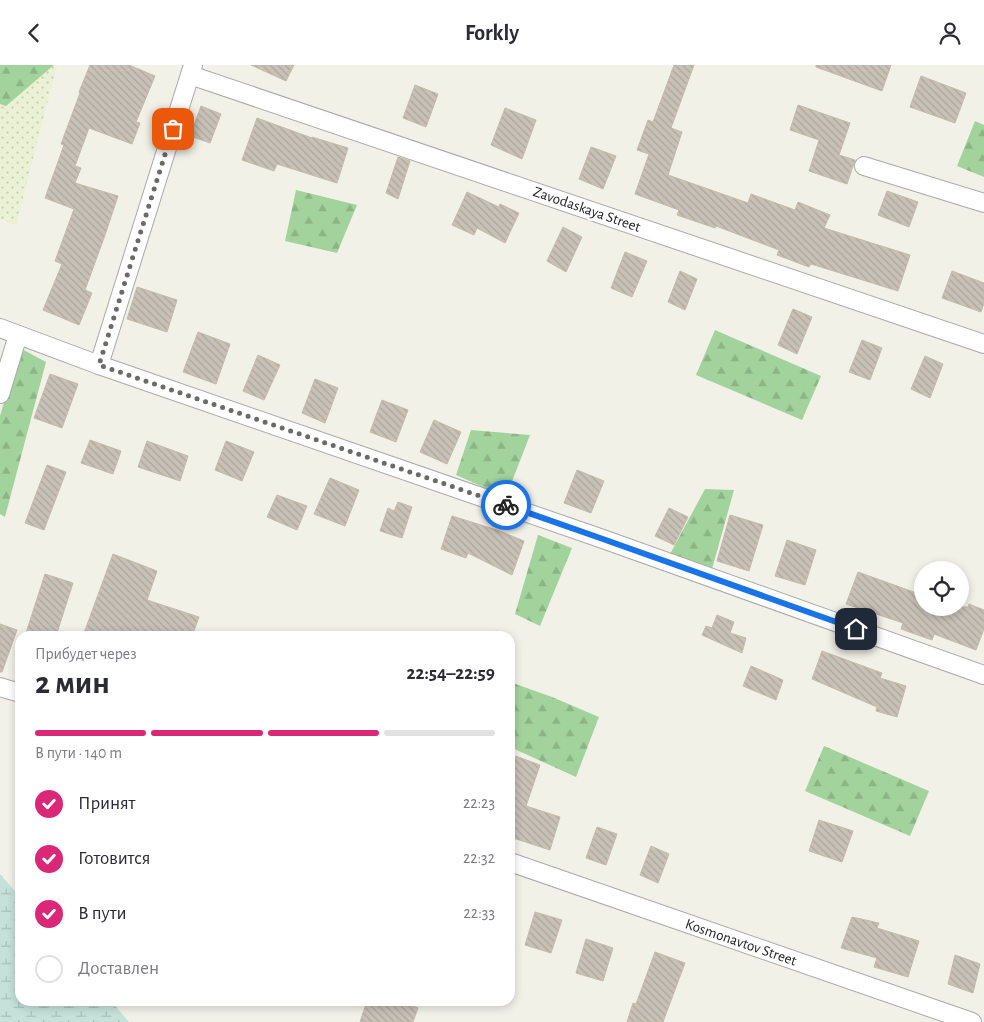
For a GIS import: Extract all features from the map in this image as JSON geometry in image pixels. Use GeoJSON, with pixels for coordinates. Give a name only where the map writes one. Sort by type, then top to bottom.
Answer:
{"type":"FeatureCollection","features":[{"type":"Feature","properties":{"kind":"street","name":"Zavodaskaya Street"},"geometry":{"type":"LineString","coordinates":[[192,70],[984,344]]}},
{"type":"Feature","properties":{"kind":"street"},"geometry":{"type":"LineString","coordinates":[[99,365],[192,70]]}},
{"type":"Feature","properties":{"kind":"street"},"geometry":{"type":"LineString","coordinates":[[864,166],[984,203]]}},
{"type":"Feature","properties":{"kind":"street"},"geometry":{"type":"LineString","coordinates":[[0,328],[99,365],[600,538],[984,675]]}},
{"type":"Feature","properties":{"kind":"street"},"geometry":{"type":"LineString","coordinates":[[0,394],[18,335]]}},
{"type":"Feature","properties":{"kind":"street"},"geometry":{"type":"LineString","coordinates":[[0,687],[15,692]]}},
{"type":"Feature","properties":{"kind":"street","name":"Kosmonavtov Street"},"geometry":{"type":"LineString","coordinates":[[515,864],[972,1022]]}},
{"type":"Feature","properties":{"kind":"green space"},"geometry":{"type":"Polygon","coordinates":[[[0,65],[57,65],[16,225],[0,219],[0,65]]]}},
{"type":"Feature","properties":{"kind":"green space"},"geometry":{"type":"Polygon","coordinates":[[[0,65],[54,65],[6,106],[0,104],[0,65]]]}},
{"type":"Feature","properties":{"kind":"green space"},"geometry":{"type":"Polygon","coordinates":[[[975,121],[984,125],[984,177],[957,166],[975,121]]]}},
{"type":"Feature","properties":{"kind":"green space"},"geometry":{"type":"Polygon","coordinates":[[[296,190],[357,205],[337,253],[285,241],[296,190]]]}},
{"type":"Feature","properties":{"kind":"green space"},"geometry":{"type":"Polygon","coordinates":[[[715,330],[821,376],[802,420],[696,375],[715,330]]]}},
{"type":"Feature","properties":{"kind":"green space"},"geometry":{"type":"Polygon","coordinates":[[[20,348],[46,362],[5,517],[0,514],[0,416],[20,348]]]}},
{"type":"Feature","properties":{"kind":"green space"},"geometry":{"type":"Polygon","coordinates":[[[471,430],[530,435],[506,497],[456,475],[471,430]]]}},
{"type":"Feature","properties":{"kind":"green space"},"geometry":{"type":"Polygon","coordinates":[[[705,489],[734,490],[712,569],[670,554],[705,489]]]}},
{"type":"Feature","properties":{"kind":"green space"},"geometry":{"type":"Polygon","coordinates":[[[538,535],[572,548],[540,626],[515,614],[538,535]]]}},
{"type":"Feature","properties":{"kind":"green space"},"geometry":{"type":"Polygon","coordinates":[[[515,684],[599,717],[576,777],[515,749],[515,684]]]}},
{"type":"Feature","properties":{"kind":"green space"},"geometry":{"type":"Polygon","coordinates":[[[824,746],[929,791],[910,836],[805,791],[824,746]]]}},
{"type":"Feature","properties":{"kind":"green space"},"geometry":{"type":"Polygon","coordinates":[[[0,874],[15,891],[15,1006],[115,1006],[129,1022],[0,1022],[0,874]]]}},
{"type":"Feature","properties":{"kind":"building"},"geometry":{"type":"Polygon","coordinates":[[[90,65],[129,65],[155,76],[136,122],[140,123],[132,144],[89,128],[75,166],[81,168],[75,183],[118,196],[85,290],[92,293],[79,325],[43,310],[62,264],[55,261],[74,209],[45,198],[64,145],[61,144],[90,65]]]}},
{"type":"Feature","properties":{"kind":"building"},"geometry":{"type":"Polygon","coordinates":[[[251,65],[294,65],[286,81],[251,65]]]}},
{"type":"Feature","properties":{"kind":"building"},"geometry":{"type":"Polygon","coordinates":[[[674,65],[694,65],[671,128],[682,132],[668,175],[748,203],[751,194],[795,210],[798,202],[830,215],[824,228],[910,255],[898,291],[811,264],[809,267],[777,255],[779,250],[716,226],[715,228],[677,215],[679,210],[635,194],[649,154],[637,150],[648,120],[653,122],[674,65]]]}},
{"type":"Feature","properties":{"kind":"building"},"geometry":{"type":"Polygon","coordinates":[[[816,65],[891,65],[882,91],[816,67],[816,65]]]}},
{"type":"Feature","properties":{"kind":"building"},"geometry":{"type":"Polygon","coordinates":[[[921,76],[966,93],[955,123],[910,107],[921,76]]]}},
{"type":"Feature","properties":{"kind":"building"},"geometry":{"type":"Polygon","coordinates":[[[415,85],[438,94],[426,127],[403,118],[415,85]]]}},
{"type":"Feature","properties":{"kind":"building"},"geometry":{"type":"Polygon","coordinates":[[[798,105],[850,123],[839,155],[855,160],[847,184],[809,171],[819,140],[790,130],[798,105]]]}},
{"type":"Feature","properties":{"kind":"building"},"geometry":{"type":"Polygon","coordinates":[[[201,106],[221,114],[210,143],[190,136],[201,106]]]}},
{"type":"Feature","properties":{"kind":"building"},"geometry":{"type":"Polygon","coordinates":[[[505,108],[536,120],[522,159],[491,145],[505,108]]]}},
{"type":"Feature","properties":{"kind":"building"},"geometry":{"type":"Polygon","coordinates":[[[257,118],[312,138],[348,148],[337,183],[277,164],[274,171],[242,160],[257,118]]]}},
{"type":"Feature","properties":{"kind":"building"},"geometry":{"type":"Polygon","coordinates":[[[591,147],[616,156],[603,189],[579,179],[591,147]]]}},
{"type":"Feature","properties":{"kind":"building"},"geometry":{"type":"Polygon","coordinates":[[[398,157],[410,161],[398,199],[386,193],[398,157]]]}},
{"type":"Feature","properties":{"kind":"building"},"geometry":{"type":"Polygon","coordinates":[[[887,191],[918,202],[909,227],[878,215],[887,191]]]}},
{"type":"Feature","properties":{"kind":"building"},"geometry":{"type":"Polygon","coordinates":[[[467,192],[499,207],[500,204],[519,213],[505,243],[477,228],[474,235],[452,225],[467,192]]]}},
{"type":"Feature","properties":{"kind":"building"},"geometry":{"type":"Polygon","coordinates":[[[563,227],[582,237],[566,272],[547,261],[563,227]]]}},
{"type":"Feature","properties":{"kind":"building"},"geometry":{"type":"Polygon","coordinates":[[[625,252],[647,261],[632,297],[611,288],[625,252]]]}},
{"type":"Feature","properties":{"kind":"building"},"geometry":{"type":"Polygon","coordinates":[[[680,271],[697,279],[685,310],[668,302],[680,271]]]}},
{"type":"Feature","properties":{"kind":"building"},"geometry":{"type":"Polygon","coordinates":[[[952,271],[984,283],[984,303],[981,312],[942,298],[952,271]]]}},
{"type":"Feature","properties":{"kind":"building"},"geometry":{"type":"Polygon","coordinates":[[[137,287],[177,300],[167,332],[127,319],[137,287]]]}},
{"type":"Feature","properties":{"kind":"building"},"geometry":{"type":"Polygon","coordinates":[[[793,309],[812,317],[797,354],[778,345],[793,309]]]}},
{"type":"Feature","properties":{"kind":"building"},"geometry":{"type":"Polygon","coordinates":[[[198,332],[230,344],[216,384],[183,372],[198,332]]]}},
{"type":"Feature","properties":{"kind":"building"},"geometry":{"type":"Polygon","coordinates":[[[862,340],[882,348],[870,380],[849,372],[862,340]]]}},
{"type":"Feature","properties":{"kind":"building"},"geometry":{"type":"Polygon","coordinates":[[[258,355],[280,365],[264,400],[243,391],[258,355]]]}},
{"type":"Feature","properties":{"kind":"building"},"geometry":{"type":"Polygon","coordinates":[[[925,356],[943,364],[930,398],[911,389],[925,356]]]}},
{"type":"Feature","properties":{"kind":"building"},"geometry":{"type":"Polygon","coordinates":[[[50,374],[78,384],[62,428],[34,418],[50,374]]]}},
{"type":"Feature","properties":{"kind":"building"},"geometry":{"type":"Polygon","coordinates":[[[315,379],[338,388],[325,423],[302,413],[315,379]]]}},
{"type":"Feature","properties":{"kind":"building"},"geometry":{"type":"Polygon","coordinates":[[[382,400],[408,410],[396,442],[370,432],[382,400]]]}},
{"type":"Feature","properties":{"kind":"building"},"geometry":{"type":"Polygon","coordinates":[[[434,420],[461,432],[447,464],[420,452],[434,420]]]}},
{"type":"Feature","properties":{"kind":"building"},"geometry":{"type":"Polygon","coordinates":[[[90,440],[121,451],[113,474],[81,463],[90,440]]]}},
{"type":"Feature","properties":{"kind":"building"},"geometry":{"type":"Polygon","coordinates":[[[147,441],[188,456],[180,481],[138,467],[147,441]]]}},
{"type":"Feature","properties":{"kind":"building"},"geometry":{"type":"Polygon","coordinates":[[[226,441],[254,452],[242,481],[215,470],[226,441]]]}},
{"type":"Feature","properties":{"kind":"building"},"geometry":{"type":"Polygon","coordinates":[[[47,465],[66,472],[44,530],[25,523],[47,465]]]}},
{"type":"Feature","properties":{"kind":"building"},"geometry":{"type":"Polygon","coordinates":[[[577,470],[604,481],[591,513],[564,503],[577,470]]]}},
{"type":"Feature","properties":{"kind":"building"},"geometry":{"type":"Polygon","coordinates":[[[330,478],[359,490],[345,526],[314,514],[330,478]]]}},
{"type":"Feature","properties":{"kind":"building"},"geometry":{"type":"Polygon","coordinates":[[[277,495],[307,506],[297,530],[267,517],[277,495]]]}},
{"type":"Feature","properties":{"kind":"building"},"geometry":{"type":"Polygon","coordinates":[[[398,502],[412,507],[402,538],[380,531],[388,508],[394,511],[398,502]]]}},
{"type":"Feature","properties":{"kind":"building"},"geometry":{"type":"Polygon","coordinates":[[[669,508],[688,517],[674,545],[655,536],[669,508]]]}},
{"type":"Feature","properties":{"kind":"building"},"geometry":{"type":"Polygon","coordinates":[[[730,515],[763,525],[749,571],[717,561],[730,515]]]}},
{"type":"Feature","properties":{"kind":"building"},"geometry":{"type":"Polygon","coordinates":[[[452,516],[497,530],[524,541],[512,575],[468,553],[466,558],[441,549],[452,516]]]}},
{"type":"Feature","properties":{"kind":"building"},"geometry":{"type":"Polygon","coordinates":[[[787,540],[816,550],[805,585],[775,576],[787,540]]]}},
{"type":"Feature","properties":{"kind":"building"},"geometry":{"type":"Polygon","coordinates":[[[113,554],[157,571],[147,600],[199,617],[194,631],[85,631],[113,554]]]}},
{"type":"Feature","properties":{"kind":"building"},"geometry":{"type":"Polygon","coordinates":[[[858,572],[914,592],[914,616],[969,616],[969,604],[984,610],[984,629],[976,650],[934,634],[932,640],[901,629],[903,623],[846,604],[858,572]]]}},
{"type":"Feature","properties":{"kind":"building"},"geometry":{"type":"Polygon","coordinates":[[[45,574],[73,583],[58,631],[27,631],[45,574]]]}},
{"type":"Feature","properties":{"kind":"building"},"geometry":{"type":"Polygon","coordinates":[[[717,615],[734,622],[730,633],[746,638],[742,653],[702,635],[706,626],[712,628],[717,615]]]}},
{"type":"Feature","properties":{"kind":"building"},"geometry":{"type":"Polygon","coordinates":[[[0,624],[17,630],[15,631],[2,672],[0,672],[0,624]]]}},
{"type":"Feature","properties":{"kind":"building"},"geometry":{"type":"Polygon","coordinates":[[[822,651],[882,673],[880,678],[906,686],[897,717],[876,711],[877,707],[812,679],[822,651]]]}},
{"type":"Feature","properties":{"kind":"building"},"geometry":{"type":"Polygon","coordinates":[[[751,666],[783,680],[776,700],[743,686],[751,666]]]}},
{"type":"Feature","properties":{"kind":"building"},"geometry":{"type":"Polygon","coordinates":[[[515,756],[540,765],[526,806],[560,817],[550,850],[515,839],[515,756]]]}},
{"type":"Feature","properties":{"kind":"building"},"geometry":{"type":"Polygon","coordinates":[[[819,820],[853,831],[842,862],[809,851],[819,820]]]}},
{"type":"Feature","properties":{"kind":"building"},"geometry":{"type":"Polygon","coordinates":[[[597,827],[617,834],[606,865],[586,858],[597,827]]]}},
{"type":"Feature","properties":{"kind":"building"},"geometry":{"type":"Polygon","coordinates":[[[651,846],[669,854],[658,883],[640,875],[651,846]]]}},
{"type":"Feature","properties":{"kind":"building"},"geometry":{"type":"Polygon","coordinates":[[[535,912],[562,920],[551,953],[525,945],[535,912]]]}},
{"type":"Feature","properties":{"kind":"building"},"geometry":{"type":"Polygon","coordinates":[[[852,917],[879,923],[877,928],[919,941],[908,977],[874,967],[877,958],[841,948],[852,917]]]}},
{"type":"Feature","properties":{"kind":"building"},"geometry":{"type":"Polygon","coordinates":[[[586,939],[613,948],[603,981],[576,973],[586,939]]]}},
{"type":"Feature","properties":{"kind":"building"},"geometry":{"type":"Polygon","coordinates":[[[655,952],[685,963],[663,1022],[627,1022],[633,1003],[636,1004],[655,952]]]}},
{"type":"Feature","properties":{"kind":"building"},"geometry":{"type":"Polygon","coordinates":[[[955,955],[980,964],[973,993],[948,984],[955,955]]]}},
{"type":"Feature","properties":{"kind":"building"},"geometry":{"type":"Polygon","coordinates":[[[365,1006],[413,1006],[418,1008],[413,1022],[360,1022],[365,1006]]]}},
{"type":"Feature","properties":{"kind":"way so far"},"geometry":{"type":"LineString","coordinates":[[173,129],[99,365],[506,505]]}},
{"type":"Feature","properties":{"kind":"route"},"geometry":{"type":"LineString","coordinates":[[506,505],[856,629]]}}]}
